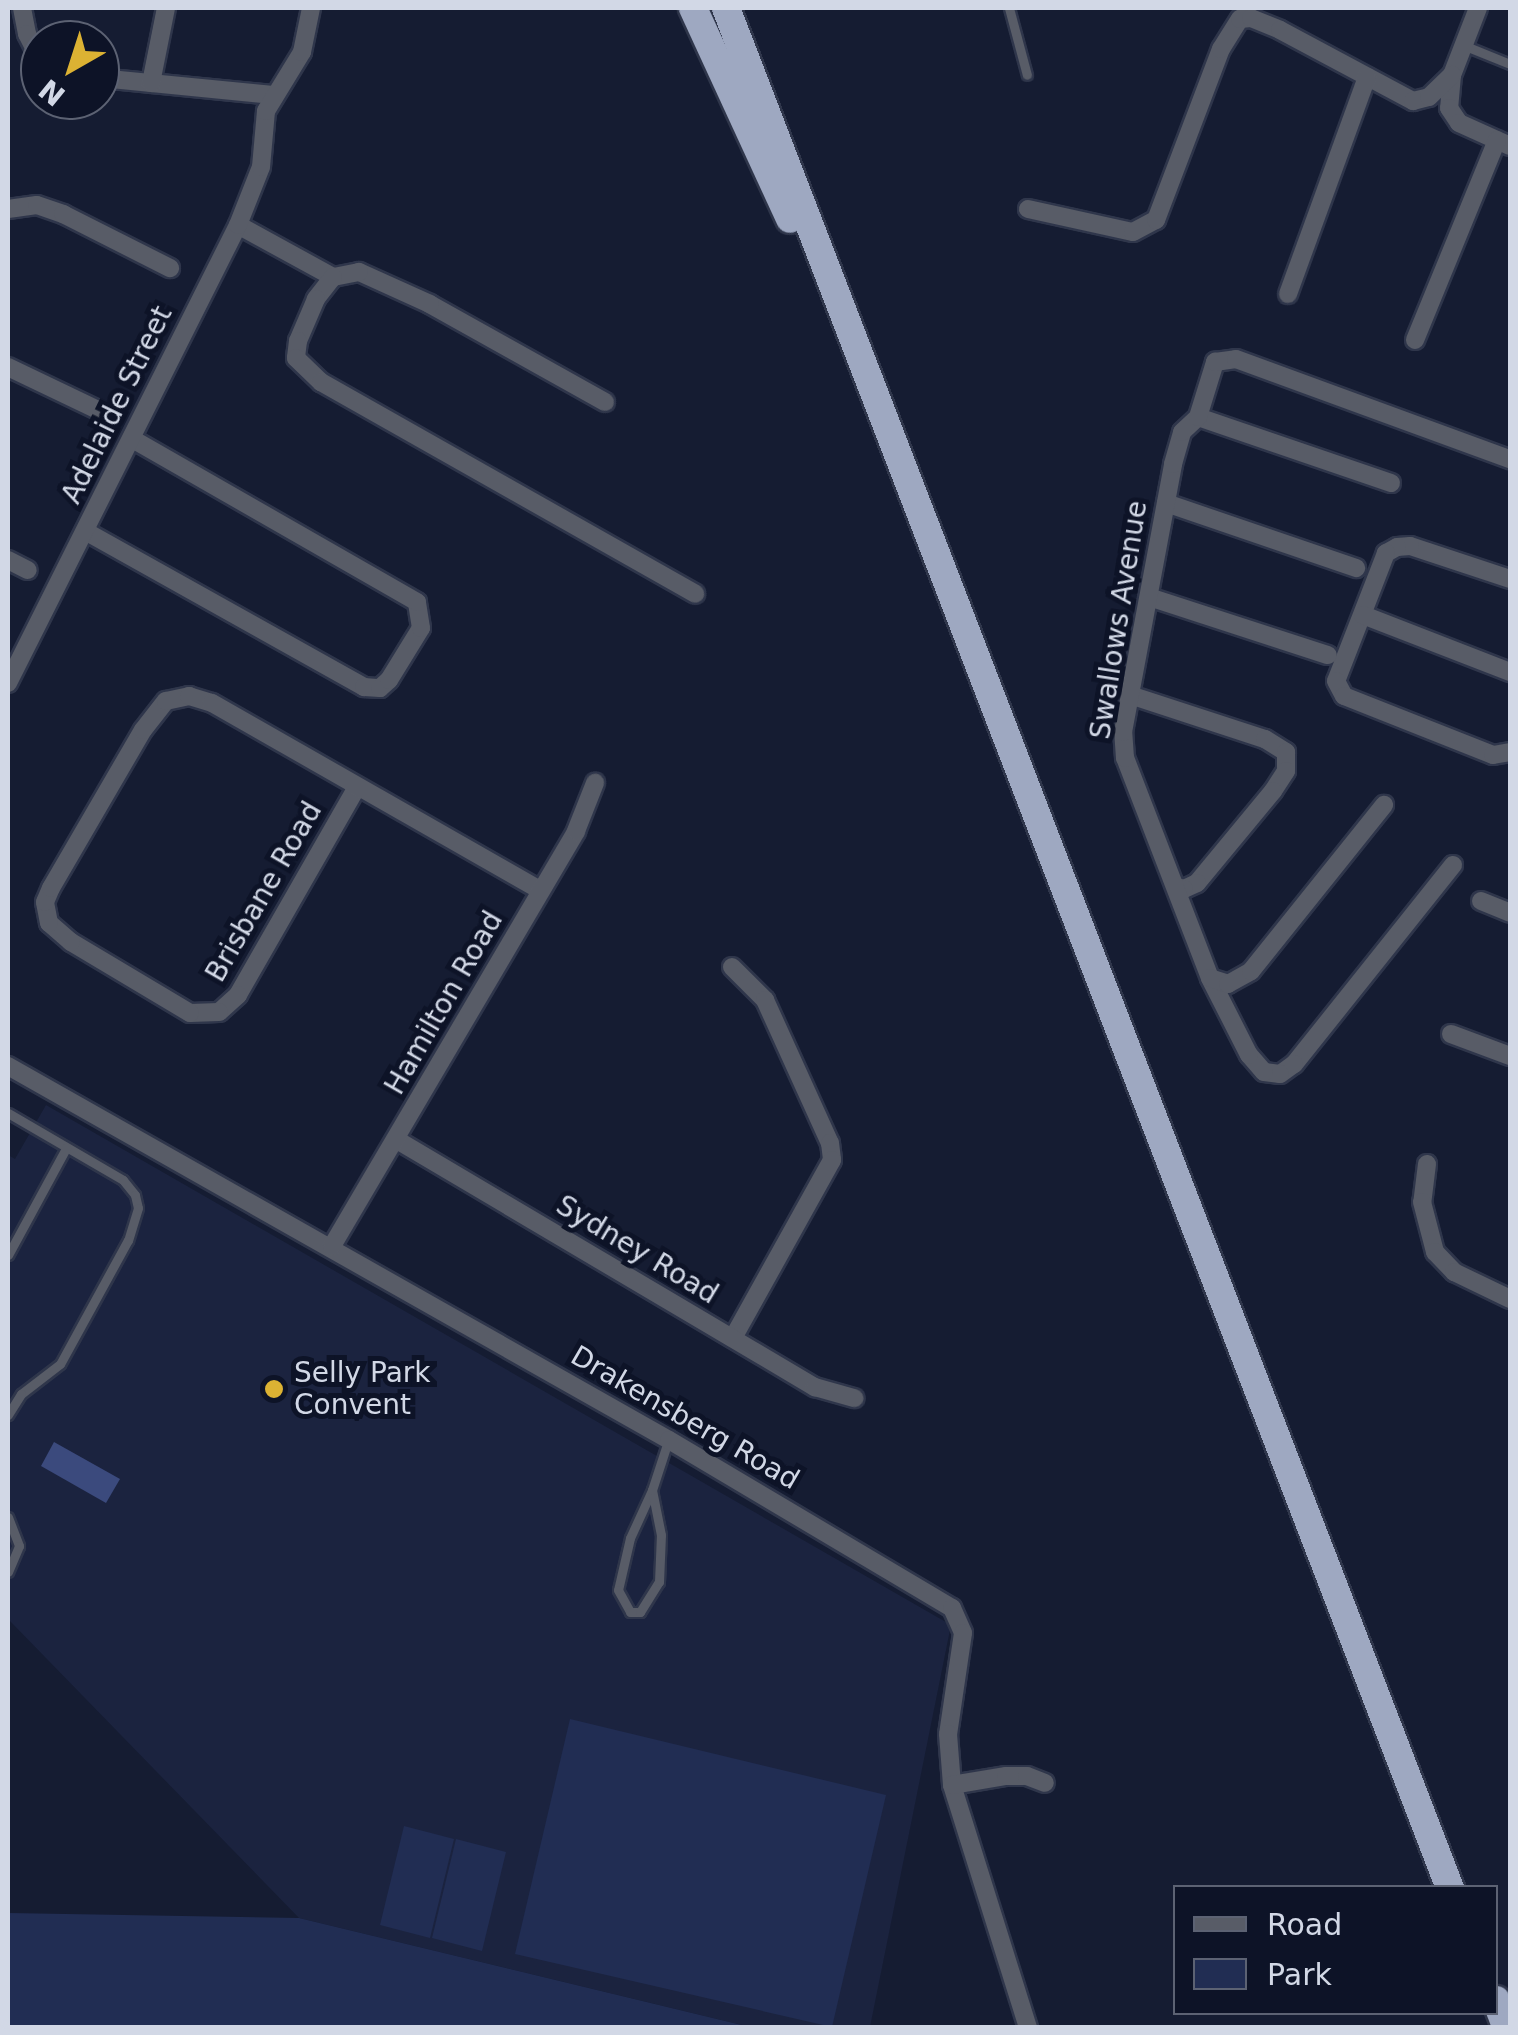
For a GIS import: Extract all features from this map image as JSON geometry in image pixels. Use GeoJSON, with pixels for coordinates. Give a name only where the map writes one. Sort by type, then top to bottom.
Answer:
{"type":"FeatureCollection","features":[{"type":"Feature","properties":{"kind":"highway"},"geometry":{"type":"LineString","coordinates":[[693,8],[756,149],[845,321]]}},
{"type":"Feature","properties":{"kind":"highway"},"geometry":{"type":"LineString","coordinates":[[726,8],[1449,1885]]}},
{"type":"Feature","properties":{"kind":"street"},"geometry":{"type":"LineString","coordinates":[[150,83],[166,8]]}},
{"type":"Feature","properties":{"kind":"street"},"geometry":{"type":"LineString","coordinates":[[120,80],[274,94],[302,52],[311,8]]}},
{"type":"Feature","properties":{"kind":"street"},"geometry":{"type":"LineString","coordinates":[[1415,340],[1504,143],[1459,123],[1450,108],[1452,75],[1478,8]]}},
{"type":"Feature","properties":{"kind":"street"},"geometry":{"type":"LineString","coordinates":[[1028,208],[1133,232],[1146,229],[1163,209],[1221,49],[1240,20],[1251,18],[1280,30],[1413,101],[1429,97],[1452,75]]}},
{"type":"Feature","properties":{"kind":"street"},"geometry":{"type":"LineString","coordinates":[[1288,294],[1367,77]]}},
{"type":"Feature","properties":{"kind":"street","name":"Adelaide Street"},"geometry":{"type":"LineString","coordinates":[[8,683],[238,225],[261,167],[266,110],[274,94]]}},
{"type":"Feature","properties":{"kind":"street"},"geometry":{"type":"LineString","coordinates":[[8,209],[37,205],[63,214],[170,268]]}},
{"type":"Feature","properties":{"kind":"street"},"geometry":{"type":"LineString","coordinates":[[238,225],[333,277]]}},
{"type":"Feature","properties":{"kind":"street"},"geometry":{"type":"LineString","coordinates":[[605,402],[377,279],[352,271],[333,277],[316,300],[298,341],[296,358],[304,370],[695,594]]}},
{"type":"Feature","properties":{"kind":"street","name":"Swallows Avenue"},"geometry":{"type":"LineString","coordinates":[[1453,865],[1294,1064],[1280,1074],[1255,1066],[1210,978],[1122,743],[1182,432],[1198,417],[1212,369],[1220,358],[1510,459]]}},
{"type":"Feature","properties":{"kind":"street"},"geometry":{"type":"LineString","coordinates":[[8,367],[104,413]]}},
{"type":"Feature","properties":{"kind":"street"},"geometry":{"type":"LineString","coordinates":[[1198,417],[1390,483]]}},
{"type":"Feature","properties":{"kind":"street"},"geometry":{"type":"LineString","coordinates":[[85,532],[364,687],[380,688],[413,645],[423,618],[417,602],[132,439]]}},
{"type":"Feature","properties":{"kind":"street"},"geometry":{"type":"LineString","coordinates":[[1166,503],[1356,568]]}},
{"type":"Feature","properties":{"kind":"street"},"geometry":{"type":"LineString","coordinates":[[1510,579],[1410,546],[1396,547],[1386,554],[1336,681],[1338,690],[1493,755],[1510,752]]}},
{"type":"Feature","properties":{"kind":"street"},"geometry":{"type":"LineString","coordinates":[[8,560],[28,570]]}},
{"type":"Feature","properties":{"kind":"street"},"geometry":{"type":"LineString","coordinates":[[1149,597],[1328,655]]}},
{"type":"Feature","properties":{"kind":"street"},"geometry":{"type":"LineString","coordinates":[[1363,615],[1510,672]]}},
{"type":"Feature","properties":{"kind":"street"},"geometry":{"type":"LineString","coordinates":[[1130,695],[1265,739],[1281,747],[1287,757],[1282,780],[1197,883],[1184,889],[1177,887]]}},
{"type":"Feature","properties":{"kind":"street","name":"Brisbane Road"},"geometry":{"type":"LineString","coordinates":[[357,787],[238,995],[220,1012],[207,1016],[190,1013],[71,942],[50,922],[46,902],[51,888],[143,730],[156,711],[175,698],[189,696],[212,703],[540,890]]}},
{"type":"Feature","properties":{"kind":"street","name":"Hamilton Road"},"geometry":{"type":"LineString","coordinates":[[332,1246],[576,831],[594,782]]}},
{"type":"Feature","properties":{"kind":"street"},"geometry":{"type":"LineString","coordinates":[[1210,978],[1236,982],[1251,971],[1384,805]]}},
{"type":"Feature","properties":{"kind":"street"},"geometry":{"type":"LineString","coordinates":[[1481,901],[1510,912]]}},
{"type":"Feature","properties":{"kind":"street"},"geometry":{"type":"LineString","coordinates":[[732,967],[765,1000],[830,1144],[832,1160],[733,1338]]}},
{"type":"Feature","properties":{"kind":"street"},"geometry":{"type":"LineString","coordinates":[[1452,1034],[1510,1056]]}},
{"type":"Feature","properties":{"kind":"street","name":"Drakensberg Road"},"geometry":{"type":"LineString","coordinates":[[8,1066],[332,1246],[952,1608],[963,1633],[948,1734],[952,1785],[1028,2028]]}},
{"type":"Feature","properties":{"kind":"street","name":"Sydney Road"},"geometry":{"type":"LineString","coordinates":[[397,1140],[815,1386],[854,1398]]}},
{"type":"Feature","properties":{"kind":"street"},"geometry":{"type":"LineString","coordinates":[[1428,1164],[1422,1202],[1436,1252],[1454,1272],[1510,1300]]}},
{"type":"Feature","properties":{"kind":"street"},"geometry":{"type":"LineString","coordinates":[[952,1785],[1006,1776],[1027,1776],[1045,1782]]}},
{"type":"Feature","properties":{"kind":"lane"},"geometry":{"type":"LineString","coordinates":[[1009,8],[1027,75]]}},
{"type":"Feature","properties":{"kind":"lane"},"geometry":{"type":"LineString","coordinates":[[1463,45],[1510,64]]}},
{"type":"Feature","properties":{"kind":"lane"},"geometry":{"type":"LineString","coordinates":[[8,1113],[130,1188],[138,1201],[136,1222],[60,1364],[20,1394],[8,1415]]}},
{"type":"Feature","properties":{"kind":"lane"},"geometry":{"type":"LineString","coordinates":[[8,1255],[66,1148]]}},
{"type":"Feature","properties":{"kind":"lane"},"geometry":{"type":"LineString","coordinates":[[652,1490],[661,1535],[658,1582],[640,1612],[630,1612],[622,1604],[618,1590],[630,1538],[669,1440]]}},
{"type":"Feature","properties":{"kind":"lane"},"geometry":{"type":"LineString","coordinates":[[8,1516],[20,1546],[8,1572]]}},
{"type":"Feature","properties":{"kind":"shaded area","name":"Selly Park Convent"},"geometry":{"type":"Polygon","coordinates":[[[46,1105],[951,1625],[870,2027],[750,2027],[299,1918],[8,1619],[8,1155],[15,1159],[46,1105]]]}},
{"type":"Feature","properties":{"kind":"shaded area"},"geometry":{"type":"Polygon","coordinates":[[[54,1442],[120,1479],[106,1503],[41,1466],[54,1442]]]}},
{"type":"Feature","properties":{"kind":"green space"},"geometry":{"type":"Polygon","coordinates":[[[570,1719],[886,1795],[832,2027],[515,1954],[570,1719]]]}},
{"type":"Feature","properties":{"kind":"green space"},"geometry":{"type":"Polygon","coordinates":[[[404,1826],[454,1839],[430,1938],[380,1925],[404,1826]]]}},
{"type":"Feature","properties":{"kind":"green space"},"geometry":{"type":"Polygon","coordinates":[[[456,1839],[506,1852],[482,1951],[432,1938],[456,1839]]]}},
{"type":"Feature","properties":{"kind":"green space"},"geometry":{"type":"Polygon","coordinates":[[[8,1913],[299,1918],[750,2027],[8,2027],[8,1913]]]}},
{"type":"Feature","properties":{"kind":"place","name":"Selly Park Convent"},"geometry":{"type":"Point","coordinates":[274,1389]}}]}
